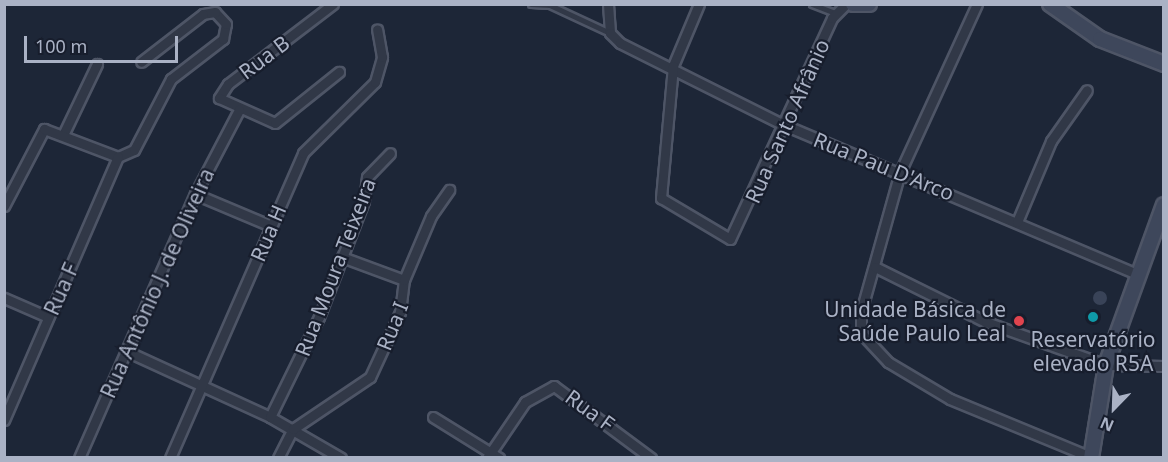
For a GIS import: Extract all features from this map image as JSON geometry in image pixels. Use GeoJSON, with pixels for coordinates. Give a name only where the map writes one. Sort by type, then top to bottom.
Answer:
{"type":"FeatureCollection","features":[{"type":"Feature","properties":{"kind":"street","name":"Rua B"},"geometry":{"type":"LineString","coordinates":[[239,110],[221,101],[219,93],[333,4]]}},
{"type":"Feature","properties":{"kind":"street"},"geometry":{"type":"LineString","coordinates":[[608,4],[610,33]]}},
{"type":"Feature","properties":{"kind":"street"},"geometry":{"type":"LineString","coordinates":[[673,66],[699,4]]}},
{"type":"Feature","properties":{"kind":"street","name":"Rua Santo Afrânio"},"geometry":{"type":"LineString","coordinates":[[673,66],[660,198],[730,239],[836,13],[846,4]]}},
{"type":"Feature","properties":{"kind":"street"},"geometry":{"type":"LineString","coordinates":[[853,4],[869,4]]}},
{"type":"Feature","properties":{"kind":"street"},"geometry":{"type":"LineString","coordinates":[[978,4],[900,172],[861,319],[866,342],[888,362],[950,399],[1091,458],[1106,365],[1135,273],[1164,205]]}},
{"type":"Feature","properties":{"kind":"street"},"geometry":{"type":"LineString","coordinates":[[1050,4],[1100,39],[1164,64]]}},
{"type":"Feature","properties":{"kind":"street"},"geometry":{"type":"LineString","coordinates":[[4,206],[39,133],[51,129],[118,158],[134,150],[171,79],[209,52],[227,32],[213,12],[141,62]]}},
{"type":"Feature","properties":{"kind":"street","name":"Rua H"},"geometry":{"type":"LineString","coordinates":[[170,458],[303,153],[375,82],[382,57],[377,29]]}},
{"type":"Feature","properties":{"kind":"street","name":"Rua Pau D'Arco"},"geometry":{"type":"LineString","coordinates":[[610,33],[636,51],[673,66],[782,124],[1135,273]]}},
{"type":"Feature","properties":{"kind":"street"},"geometry":{"type":"LineString","coordinates":[[63,135],[97,64]]}},
{"type":"Feature","properties":{"kind":"street"},"geometry":{"type":"LineString","coordinates":[[239,110],[262,122],[279,122],[339,72]]}},
{"type":"Feature","properties":{"kind":"street"},"geometry":{"type":"LineString","coordinates":[[1017,222],[1051,141],[1086,90]]}},
{"type":"Feature","properties":{"kind":"street","name":"Rua Antônio J. de Oliveira"},"geometry":{"type":"LineString","coordinates":[[79,458],[195,194],[239,110]]}},
{"type":"Feature","properties":{"kind":"street","name":"Rua Moura Teixeira"},"geometry":{"type":"LineString","coordinates":[[270,417],[296,369],[342,256],[364,201],[367,177],[390,153]]}},
{"type":"Feature","properties":{"kind":"street","name":"Rua F"},"geometry":{"type":"LineString","coordinates":[[4,420],[118,158]]}},
{"type":"Feature","properties":{"kind":"street","name":"Rua I"},"geometry":{"type":"LineString","coordinates":[[293,429],[370,377],[400,312],[404,280],[431,216],[449,190]]}},
{"type":"Feature","properties":{"kind":"street"},"geometry":{"type":"LineString","coordinates":[[195,194],[271,226]]}},
{"type":"Feature","properties":{"kind":"street"},"geometry":{"type":"LineString","coordinates":[[342,256],[404,280]]}},
{"type":"Feature","properties":{"kind":"street"},"geometry":{"type":"LineString","coordinates":[[875,267],[986,322],[1106,365],[1164,366]]}},
{"type":"Feature","properties":{"kind":"street"},"geometry":{"type":"LineString","coordinates":[[4,298],[48,317]]}},
{"type":"Feature","properties":{"kind":"street"},"geometry":{"type":"LineString","coordinates":[[126,351],[270,417],[341,458]]}},
{"type":"Feature","properties":{"kind":"street","name":"Rua F"},"geometry":{"type":"LineString","coordinates":[[492,456],[525,402],[546,387],[563,389],[651,458]]}},
{"type":"Feature","properties":{"kind":"street"},"geometry":{"type":"LineString","coordinates":[[433,417],[492,456]]}},
{"type":"Feature","properties":{"kind":"street"},"geometry":{"type":"LineString","coordinates":[[278,458],[293,429]]}},
{"type":"Feature","properties":{"kind":"lane"},"geometry":{"type":"LineString","coordinates":[[531,4],[550,5],[610,33]]}},
{"type":"Feature","properties":{"kind":"lane"},"geometry":{"type":"LineString","coordinates":[[812,4],[836,13]]}},
{"type":"Feature","properties":{"kind":"building"},"geometry":{"type":"Polygon","coordinates":[[[1100,291],[1105,293],[1107,298],[1105,303],[1100,305],[1095,303],[1093,298],[1095,293],[1100,291]]]}},
{"type":"Feature","properties":{"kind":"building","name":"Reservatório elevado R5A"},"geometry":{"type":"Polygon","coordinates":[[[1095,311],[1099,317],[1095,323],[1091,323],[1087,315],[1095,311]]]}},
{"type":"Feature","properties":{"kind":"place","name":"Reservatório elevado R5A"},"geometry":{"type":"Point","coordinates":[1093,317]}},
{"type":"Feature","properties":{"kind":"place","name":"Unidade Básica de Saúde Paulo Leal"},"geometry":{"type":"Point","coordinates":[1019,321]}}]}
